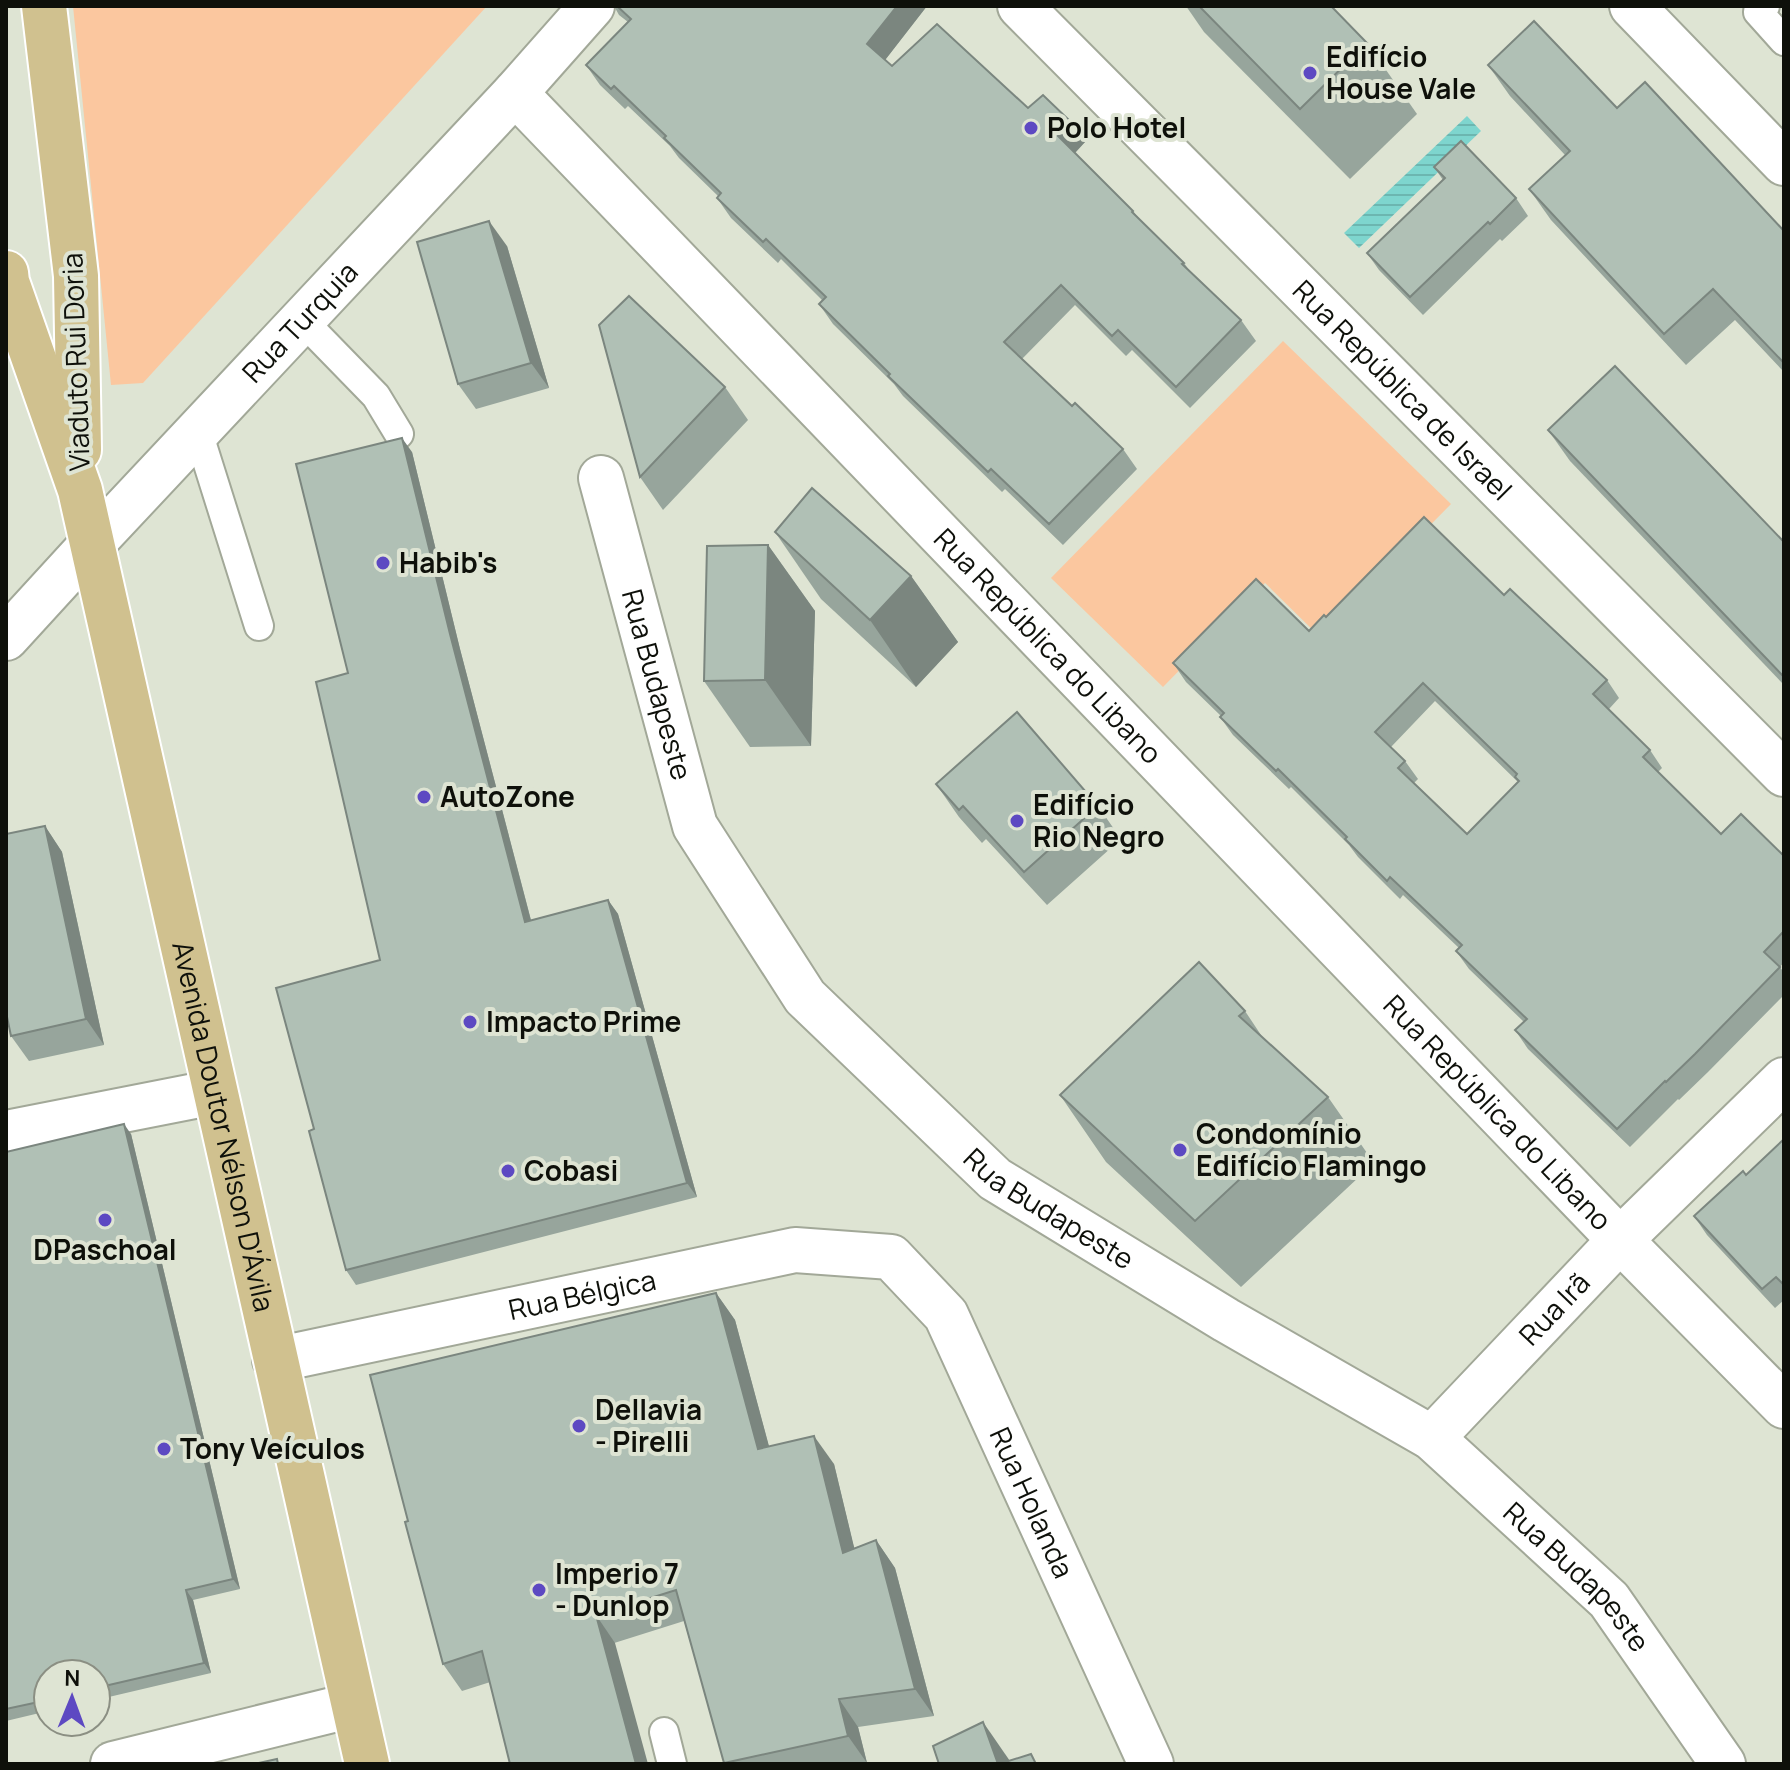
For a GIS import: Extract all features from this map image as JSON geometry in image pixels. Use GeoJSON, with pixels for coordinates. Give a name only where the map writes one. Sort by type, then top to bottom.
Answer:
{"type":"FeatureCollection","features":[{"type":"Feature","properties":{"kind":"main road","name":"Viaduto Rui Doria"},"geometry":{"type":"LineString","coordinates":[[44,6],[76,276],[80,490]]}},
{"type":"Feature","properties":{"kind":"main road","name":"Viaduto Rui Doria"},"geometry":{"type":"LineString","coordinates":[[7,278],[80,490]]}},
{"type":"Feature","properties":{"kind":"main road","name":"Avenida Doutor Nélson D'Ávila"},"geometry":{"type":"LineString","coordinates":[[80,490],[367,1764]]}},
{"type":"Feature","properties":{"kind":"street","name":"Rua Turquia"},"geometry":{"type":"LineString","coordinates":[[6,638],[515,93],[592,6]]}},
{"type":"Feature","properties":{"kind":"street","name":"Rua República de Israel"},"geometry":{"type":"LineString","coordinates":[[1020,6],[1784,774]]}},
{"type":"Feature","properties":{"kind":"street"},"geometry":{"type":"LineString","coordinates":[[1632,6],[1784,163]]}},
{"type":"Feature","properties":{"kind":"street","name":"Rua República do Libano"},"geometry":{"type":"LineString","coordinates":[[515,93],[1620,1240],[1784,1406]]}},
{"type":"Feature","properties":{"kind":"street","name":"Rua Budapeste"},"geometry":{"type":"LineString","coordinates":[[601,478],[695,826],[805,997],[995,1179],[1226,1320],[1432,1438],[1609,1600],[1723,1764]]}},
{"type":"Feature","properties":{"kind":"street","name":"Rua Irã"},"geometry":{"type":"LineString","coordinates":[[1432,1438],[1620,1240],[1784,1080]]}},
{"type":"Feature","properties":{"kind":"street"},"geometry":{"type":"LineString","coordinates":[[6,1133],[215,1092]]}},
{"type":"Feature","properties":{"kind":"street","name":"Rua Bélgica"},"geometry":{"type":"LineString","coordinates":[[275,1360],[795,1250],[891,1257]]}},
{"type":"Feature","properties":{"kind":"street","name":"Rua Holanda"},"geometry":{"type":"LineString","coordinates":[[891,1257],[946,1315],[1151,1764]]}},
{"type":"Feature","properties":{"kind":"street"},"geometry":{"type":"LineString","coordinates":[[113,1764],[353,1705]]}},
{"type":"Feature","properties":{"kind":"lane"},"geometry":{"type":"LineString","coordinates":[[1765,6],[1758,12],[1784,41]]}},
{"type":"Feature","properties":{"kind":"lane"},"geometry":{"type":"LineString","coordinates":[[302,320],[376,396],[399,434]]}},
{"type":"Feature","properties":{"kind":"lane"},"geometry":{"type":"LineString","coordinates":[[198,432],[259,626]]}},
{"type":"Feature","properties":{"kind":"lane"},"geometry":{"type":"LineString","coordinates":[[664,1732],[672,1764]]}},
{"type":"Feature","properties":{"kind":"shaded area"},"geometry":{"type":"Polygon","coordinates":[[[73,6],[487,6],[143,383],[111,385],[73,6]]]}},
{"type":"Feature","properties":{"kind":"shaded area"},"geometry":{"type":"Polygon","coordinates":[[[1283,341],[1451,504],[1320,637],[1265,583],[1163,687],[1051,578],[1283,341]]]}},
{"type":"Feature","properties":{"kind":"water"},"geometry":{"type":"Polygon","coordinates":[[[1467,116],[1481,131],[1359,248],[1344,233],[1467,116]]]}},
{"type":"Feature","properties":{"kind":"building"},"geometry":{"type":"Polygon","coordinates":[[[617,6],[897,6],[867,44],[892,66],[937,24],[1028,108],[1043,95],[1071,122],[1058,136],[1241,320],[1176,387],[1118,330],[1112,336],[1061,285],[1004,342],[1123,449],[1049,524],[991,469],[988,472],[888,376],[890,374],[819,304],[826,297],[766,239],[763,242],[717,198],[721,193],[664,138],[666,136],[614,86],[611,89],[586,65],[631,19],[617,6]]]}},
{"type":"Feature","properties":{"kind":"building"},"geometry":{"type":"Polygon","coordinates":[[[1199,6],[1331,6],[1367,43],[1300,109],[1199,6]]]}},
{"type":"Feature","properties":{"kind":"building"},"geometry":{"type":"Polygon","coordinates":[[[1534,21],[1617,108],[1645,82],[1784,231],[1784,363],[1713,289],[1664,334],[1529,189],[1570,151],[1488,65],[1534,21]]]}},
{"type":"Feature","properties":{"kind":"building"},"geometry":{"type":"Polygon","coordinates":[[[1461,141],[1516,198],[1410,297],[1367,253],[1445,178],[1434,167],[1461,141]]]}},
{"type":"Feature","properties":{"kind":"building"},"geometry":{"type":"Polygon","coordinates":[[[489,221],[531,363],[458,384],[417,242],[489,221]]]}},
{"type":"Feature","properties":{"kind":"building"},"geometry":{"type":"Polygon","coordinates":[[[629,296],[725,387],[640,477],[599,325],[629,296]]]}},
{"type":"Feature","properties":{"kind":"building"},"geometry":{"type":"Polygon","coordinates":[[[1615,366],[1784,542],[1784,677],[1548,430],[1615,366]]]}},
{"type":"Feature","properties":{"kind":"building"},"geometry":{"type":"Polygon","coordinates":[[[402,438],[525,922],[608,900],[687,1183],[346,1270],[309,1131],[314,1129],[276,988],[380,960],[316,682],[348,673],[296,464],[402,438]]]}},
{"type":"Feature","properties":{"kind":"building"},"geometry":{"type":"Polygon","coordinates":[[[812,488],[911,576],[870,620],[775,532],[812,488]]]}},
{"type":"Feature","properties":{"kind":"building"},"geometry":{"type":"Polygon","coordinates":[[[1424,517],[1504,595],[1510,589],[1607,680],[1593,694],[1650,750],[1643,757],[1721,834],[1741,814],[1784,856],[1784,931],[1764,952],[1780,967],[1617,1129],[1515,1030],[1527,1019],[1456,951],[1462,945],[1390,877],[1387,881],[1278,769],[1276,771],[1220,717],[1224,713],[1173,663],[1256,579],[1309,631],[1324,615],[1326,617],[1424,517]],[[1423,683],[1375,732],[1405,761],[1398,768],[1467,834],[1519,781],[1515,777],[1517,774],[1423,683]]]}},
{"type":"Feature","properties":{"kind":"building"},"geometry":{"type":"Polygon","coordinates":[[[768,545],[765,680],[704,681],[707,546],[768,545]]]}},
{"type":"Feature","properties":{"kind":"building"},"geometry":{"type":"Polygon","coordinates":[[[1017,712],[1098,806],[1024,872],[963,806],[959,810],[936,784],[1017,712]]]}},
{"type":"Feature","properties":{"kind":"building"},"geometry":{"type":"Polygon","coordinates":[[[45,826],[86,1019],[11,1036],[6,1012],[6,834],[45,826]]]}},
{"type":"Feature","properties":{"kind":"building"},"geometry":{"type":"Polygon","coordinates":[[[1199,962],[1245,1011],[1239,1016],[1328,1097],[1195,1221],[1060,1095],[1199,962]]]}},
{"type":"Feature","properties":{"kind":"building"},"geometry":{"type":"Polygon","coordinates":[[[124,1124],[233,1579],[186,1590],[204,1663],[112,1684],[112,1658],[32,1658],[32,1703],[6,1709],[6,1152],[124,1124]]]}},
{"type":"Feature","properties":{"kind":"building"},"geometry":{"type":"Polygon","coordinates":[[[1784,1139],[1784,1285],[1776,1277],[1762,1289],[1694,1216],[1743,1171],[1746,1175],[1784,1139]]]}},
{"type":"Feature","properties":{"kind":"building"},"geometry":{"type":"Polygon","coordinates":[[[716,1293],[758,1449],[814,1436],[843,1553],[876,1540],[915,1689],[839,1699],[848,1736],[724,1763],[676,1590],[596,1615],[636,1764],[510,1764],[482,1651],[443,1664],[370,1375],[716,1293]]]}},
{"type":"Feature","properties":{"kind":"building"},"geometry":{"type":"Polygon","coordinates":[[[983,1722],[998,1764],[939,1764],[933,1746],[983,1722]]]}},
{"type":"Feature","properties":{"kind":"building"},"geometry":{"type":"Polygon","coordinates":[[[1031,1754],[1036,1764],[999,1764],[1031,1754]]]}},
{"type":"Feature","properties":{"kind":"building"},"geometry":{"type":"Polygon","coordinates":[[[277,1759],[278,1764],[254,1764],[277,1759]]]}},
{"type":"Feature","properties":{"kind":"place","name":"Edifício House Vale"},"geometry":{"type":"Point","coordinates":[1310,73]}},
{"type":"Feature","properties":{"kind":"place","name":"Polo Hotel"},"geometry":{"type":"Point","coordinates":[1031,128]}},
{"type":"Feature","properties":{"kind":"place","name":"Habib's"},"geometry":{"type":"Point","coordinates":[383,563]}},
{"type":"Feature","properties":{"kind":"place","name":"AutoZone"},"geometry":{"type":"Point","coordinates":[424,797]}},
{"type":"Feature","properties":{"kind":"place","name":"Edifício Rio Negro"},"geometry":{"type":"Point","coordinates":[1017,821]}},
{"type":"Feature","properties":{"kind":"place","name":"Impacto Prime"},"geometry":{"type":"Point","coordinates":[470,1022]}},
{"type":"Feature","properties":{"kind":"place","name":"Condomínio Edifício Flamingo"},"geometry":{"type":"Point","coordinates":[1180,1150]}},
{"type":"Feature","properties":{"kind":"place","name":"Cobasi"},"geometry":{"type":"Point","coordinates":[508,1171]}},
{"type":"Feature","properties":{"kind":"place","name":"DPaschoal"},"geometry":{"type":"Point","coordinates":[105,1220]}},
{"type":"Feature","properties":{"kind":"place","name":"Dellavia - Pirelli"},"geometry":{"type":"Point","coordinates":[579,1426]}},
{"type":"Feature","properties":{"kind":"place","name":"Tony Veículos"},"geometry":{"type":"Point","coordinates":[164,1449]}},
{"type":"Feature","properties":{"kind":"place","name":"Imperio 7 - Dunlop"},"geometry":{"type":"Point","coordinates":[539,1590]}}]}
